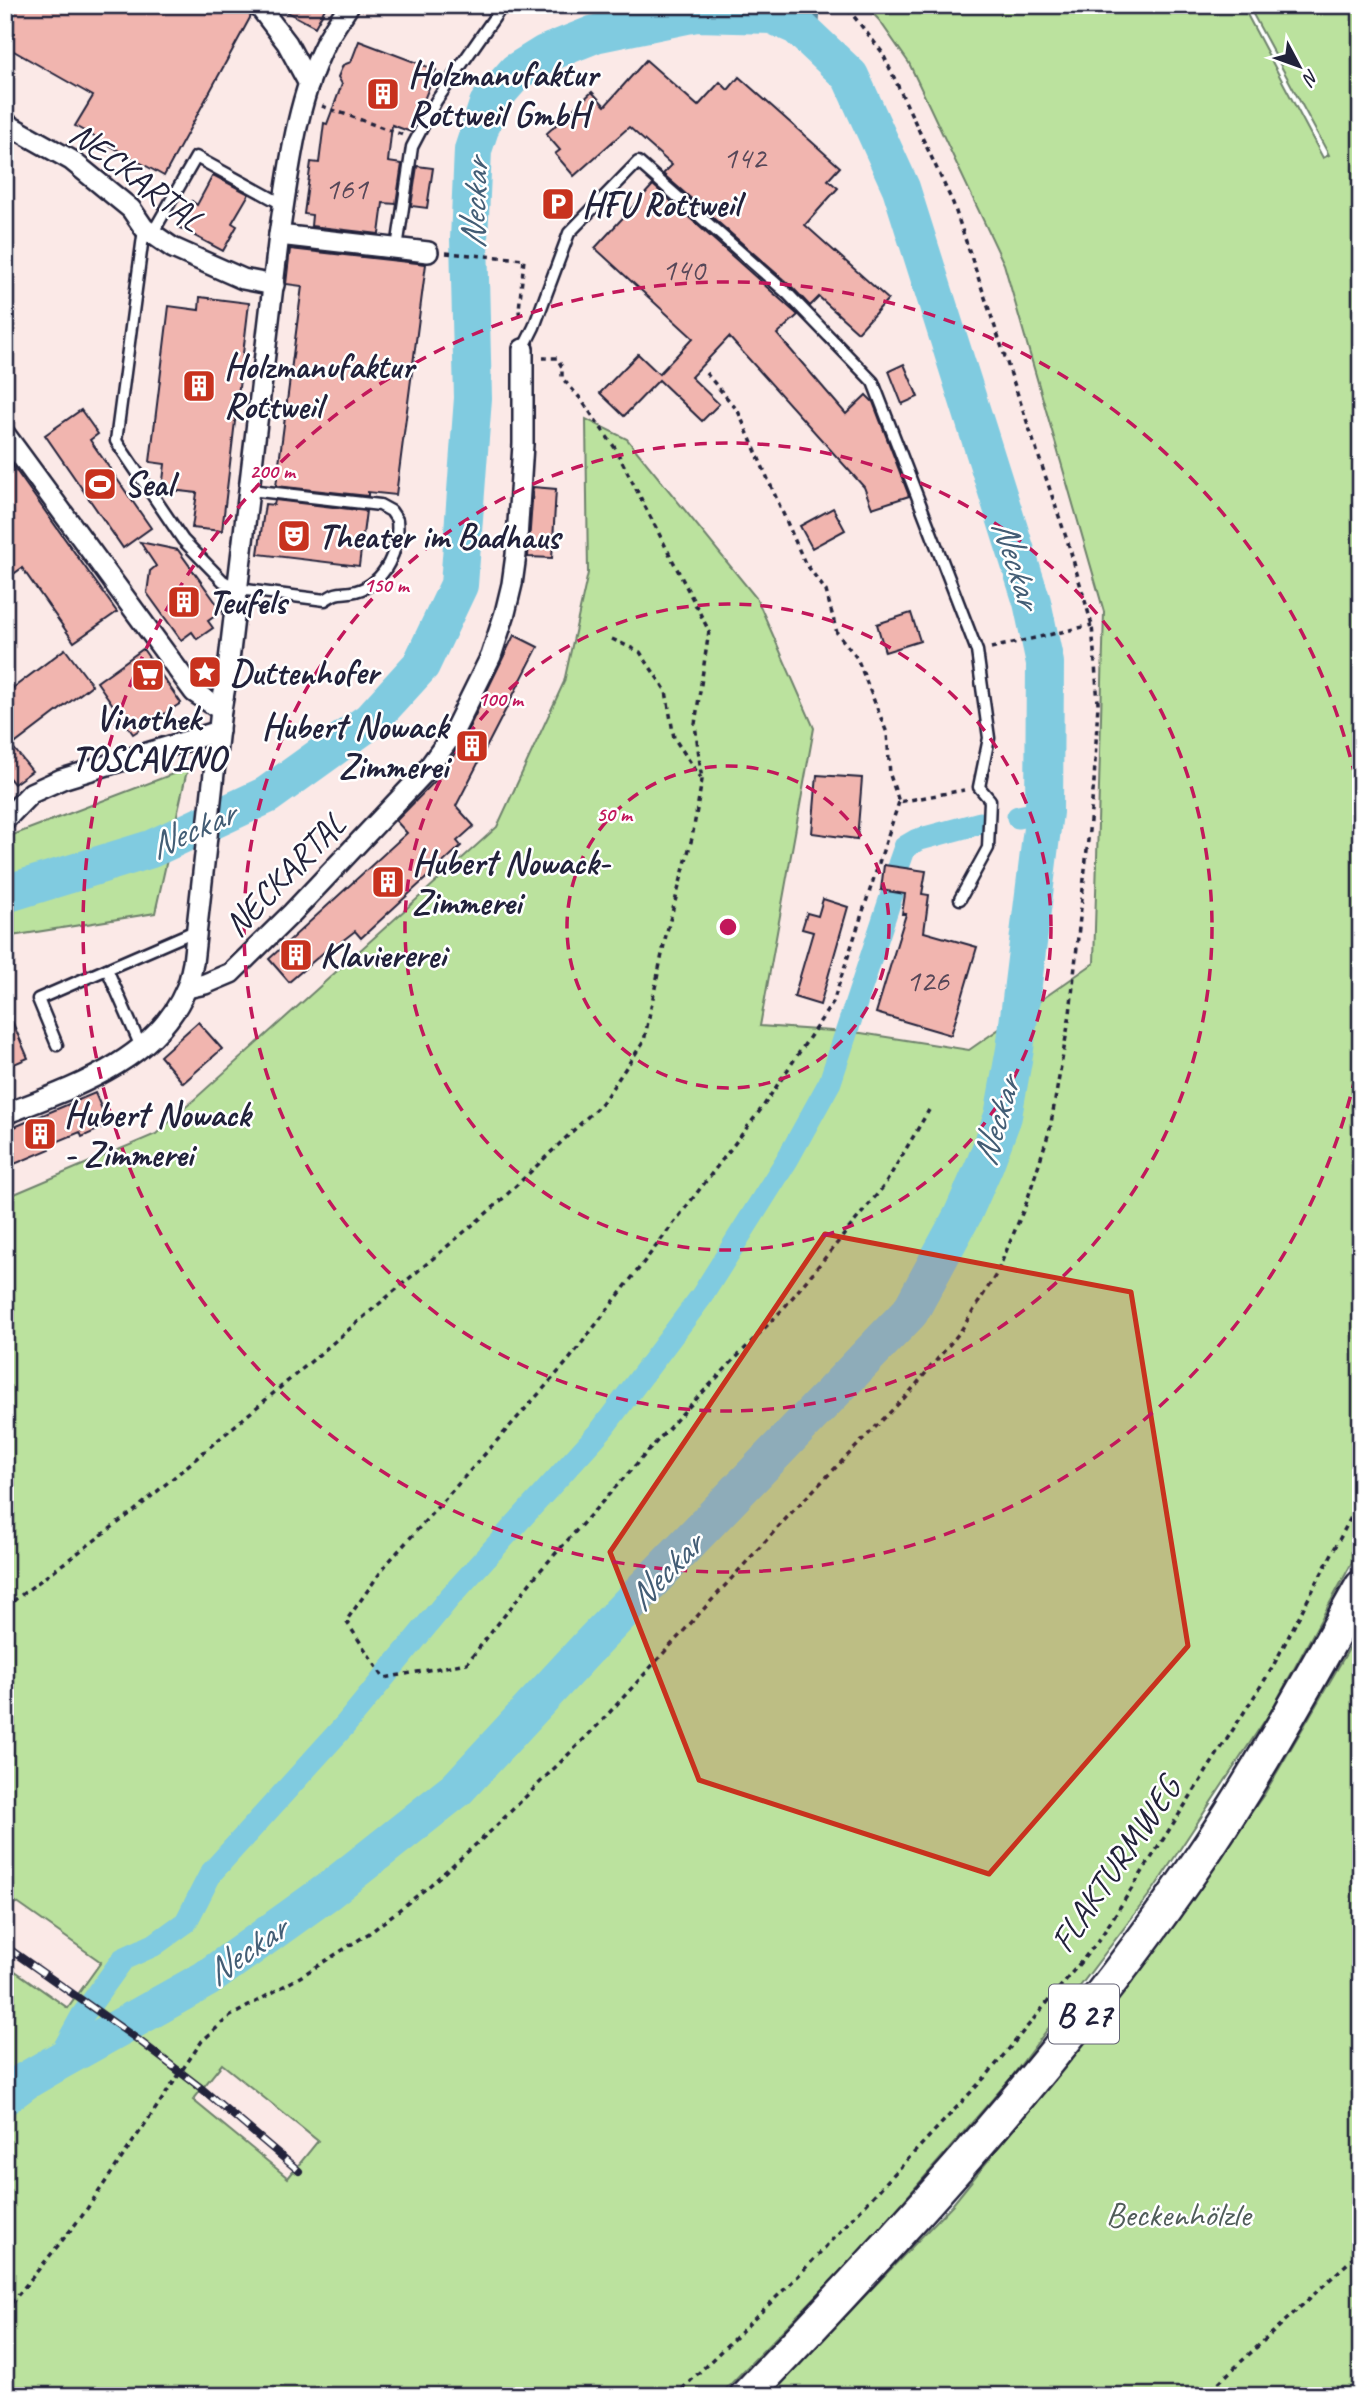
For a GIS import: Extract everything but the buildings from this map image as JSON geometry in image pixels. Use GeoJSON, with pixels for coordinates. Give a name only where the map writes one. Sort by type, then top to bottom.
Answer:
{"type":"FeatureCollection","features":[{"type":"Feature","properties":{"kind":"main road","name":"B 27"},"geometry":{"type":"LineString","coordinates":[[746,2396],[954,2174],[1017,2099],[1132,1952],[1209,1846],[1361,1587]]}},
{"type":"Feature","properties":{"kind":"street"},"geometry":{"type":"LineString","coordinates":[[258,5],[288,43],[307,92]]}},
{"type":"Feature","properties":{"kind":"street","name":"NECKARTAL"},"geometry":{"type":"LineString","coordinates":[[5,1114],[86,1080],[141,1048],[173,1013],[187,988],[197,930],[221,710],[289,166],[307,92],[326,41],[349,5]]}},
{"type":"Feature","properties":{"kind":"street","name":"NECKARTAL"},"geometry":{"type":"LineString","coordinates":[[5,123],[71,160],[131,209],[148,231],[173,248],[243,279],[274,285]]}},
{"type":"Feature","properties":{"kind":"street"},"geometry":{"type":"LineString","coordinates":[[279,234],[428,252]]}},
{"type":"Feature","properties":{"kind":"street","name":"NECKARTAL"},"geometry":{"type":"LineString","coordinates":[[187,988],[205,984],[230,973],[426,771],[452,735],[491,656],[512,584],[523,444],[523,355]]}},
{"type":"Feature","properties":{"kind":"street"},"geometry":{"type":"LineString","coordinates":[[5,434],[194,692],[221,710]]}},
{"type":"Feature","properties":{"kind":"street"},"geometry":{"type":"LineString","coordinates":[[5,820],[31,793],[62,779],[219,731]]}},
{"type":"Feature","properties":{"kind":"lane"},"geometry":{"type":"LineString","coordinates":[[397,248],[415,140],[436,101],[503,5]]}},
{"type":"Feature","properties":{"kind":"lane"},"geometry":{"type":"LineString","coordinates":[[250,489],[380,505],[397,520],[396,548],[391,561],[369,584],[355,591],[337,591],[325,600],[238,590],[223,581],[183,540],[116,441],[148,231],[196,157],[284,205]]}},
{"type":"Feature","properties":{"kind":"lane"},"geometry":{"type":"LineString","coordinates":[[523,355],[569,233],[638,162],[788,294],[873,382],[976,651],[989,738],[979,787],[990,800],[988,848],[960,899]]}},
{"type":"Feature","properties":{"kind":"lane"},"geometry":{"type":"LineString","coordinates":[[57,1045],[38,999],[197,930]]}},
{"type":"Feature","properties":{"kind":"lane"},"geometry":{"type":"LineString","coordinates":[[107,969],[141,1048]]}},
{"type":"Feature","properties":{"kind":"path"},"geometry":{"type":"LineString","coordinates":[[5,2311],[82,2216],[202,2041],[229,2017],[300,1977],[371,1931],[428,1887],[492,1830],[599,1724],[792,1512],[909,1393],[960,1332],[997,1273],[1026,1204],[1050,1129],[1070,1014],[1094,782],[1098,703],[1092,625],[1069,546],[953,203],[882,52],[842,5]]}},
{"type":"Feature","properties":{"kind":"path"},"geometry":{"type":"LineString","coordinates":[[307,92],[415,140]]}},
{"type":"Feature","properties":{"kind":"path"},"geometry":{"type":"LineString","coordinates":[[5,1607],[134,1511],[495,1206],[602,1103],[643,1041],[666,935],[692,838],[702,780],[695,724],[709,631],[615,448],[580,398],[562,378],[562,367],[557,358],[523,355],[519,310],[524,259],[428,252]]}},
{"type":"Feature","properties":{"kind":"path"},"geometry":{"type":"LineString","coordinates":[[706,373],[738,411],[804,561],[826,592],[837,633],[857,658],[887,733],[890,775],[899,802],[833,1002],[762,1108],[568,1361],[385,1566],[346,1620],[384,1678],[467,1663],[538,1573],[678,1418],[783,1309],[884,1186],[929,1110]]}},
{"type":"Feature","properties":{"kind":"path"},"geometry":{"type":"LineString","coordinates":[[1004,645],[1092,625]]}},
{"type":"Feature","properties":{"kind":"path"},"geometry":{"type":"LineString","coordinates":[[612,639],[640,652],[666,691],[674,738],[702,780]]}},
{"type":"Feature","properties":{"kind":"path"},"geometry":{"type":"LineString","coordinates":[[899,802],[979,787]]}},
{"type":"Feature","properties":{"kind":"path","name":"FLAKTURMWEG"},"geometry":{"type":"LineString","coordinates":[[675,2396],[798,2276],[970,2094],[1100,1940],[1271,1670],[1361,1498]]}},
{"type":"Feature","properties":{"kind":"path"},"geometry":{"type":"LineString","coordinates":[[1204,2396],[1350,2261],[1361,2246]]}},
{"type":"Feature","properties":{"kind":"highlighted area"},"geometry":{"type":"Polygon","coordinates":[[[825,1234],[1131,1292],[1188,1646],[989,1874],[699,1780],[610,1552],[825,1234]]]}},
{"type":"Feature","properties":{"kind":"shaded area"},"geometry":{"type":"Polygon","coordinates":[[[5,5],[865,5],[909,63],[1004,264],[1104,612],[1094,964],[969,1050],[861,1033],[760,1027],[814,728],[586,420],[588,573],[564,682],[497,827],[156,1134],[5,1198],[5,937],[155,913],[186,775],[190,768],[5,838],[5,5]]]}},
{"type":"Feature","properties":{"kind":"shaded area"},"geometry":{"type":"Polygon","coordinates":[[[16,1902],[101,1962],[68,2008],[5,1964],[5,1916],[16,1902]]]}},
{"type":"Feature","properties":{"kind":"shaded area"},"geometry":{"type":"Polygon","coordinates":[[[223,2063],[318,2141],[288,2178],[193,2100],[223,2063]]]}},
{"type":"Feature","properties":{"kind":"green space"},"geometry":{"type":"Polygon","coordinates":[[[865,5],[1242,5],[1323,158],[1329,155],[1248,5],[1361,5],[1361,1546],[1271,1711],[1155,1887],[1010,2079],[861,2250],[719,2396],[5,2396],[5,1964],[68,2008],[101,1962],[16,1902],[5,1916],[5,1198],[156,1134],[497,827],[564,682],[588,573],[586,419],[627,439],[757,599],[814,728],[760,1026],[861,1033],[969,1050],[1094,963],[1104,612],[1004,264],[909,63],[865,5]],[[222,2064],[193,2100],[288,2178],[318,2141],[222,2064]]]}},
{"type":"Feature","properties":{"kind":"green space"},"geometry":{"type":"Polygon","coordinates":[[[191,767],[186,775],[155,913],[5,937],[5,838],[191,767]]]}},
{"type":"Feature","properties":{"kind":"green space","name":"Beckenhölzle"},"geometry":{"type":"Polygon","coordinates":[[[1361,1628],[1361,2396],[769,2396],[953,2204],[1131,1983],[1265,1793],[1361,1628]]]}},
{"type":"Feature","properties":{"kind":"waterway"},"geometry":{"type":"LineString","coordinates":[[815,41],[818,5]]}},
{"type":"Feature","properties":{"kind":"waterway","name":"Neckar"},"geometry":{"type":"LineString","coordinates":[[5,894],[151,849],[267,795],[370,721],[421,665],[459,585],[473,398],[469,239],[473,150],[488,104],[516,72],[545,54],[595,34],[697,13],[772,15],[797,26],[850,76],[901,188],[1032,602],[1045,663],[1044,812],[1015,1049],[1003,1116],[985,1164],[962,1216],[910,1312],[591,1644],[457,1789],[327,1892],[206,1979],[25,2081],[5,2096]]}},
{"type":"Feature","properties":{"kind":"waterway"},"geometry":{"type":"LineString","coordinates":[[1018,817],[1044,812]]}},
{"type":"Feature","properties":{"kind":"waterway"},"geometry":{"type":"LineString","coordinates":[[899,864],[905,847],[917,840],[980,823]]}},
{"type":"Feature","properties":{"kind":"waterway"},"geometry":{"type":"LineString","coordinates":[[56,2063],[82,2016],[123,1959],[154,1945],[186,1922],[211,1873],[345,1725],[449,1598],[602,1429],[701,1297],[787,1160],[830,1082],[892,894]]}},
{"type":"Feature","properties":{"kind":"railway"},"geometry":{"type":"LineString","coordinates":[[5,1946],[137,2039],[201,2088],[299,2171]]}},
{"type":"Feature","properties":{"kind":"place","name":"Holzmanufaktur Rottweil GmbH"},"geometry":{"type":"Point","coordinates":[383,94]}},
{"type":"Feature","properties":{"kind":"place","name":"HFU Rottweil"},"geometry":{"type":"Point","coordinates":[558,204]}},
{"type":"Feature","properties":{"kind":"place","name":"Holzmanufaktur Rottweil"},"geometry":{"type":"Point","coordinates":[199,386]}},
{"type":"Feature","properties":{"kind":"place","name":"Seal"},"geometry":{"type":"Point","coordinates":[100,484]}},
{"type":"Feature","properties":{"kind":"place","name":"Theater im Badhaus"},"geometry":{"type":"Point","coordinates":[294,536]}},
{"type":"Feature","properties":{"kind":"place","name":"Teufels"},"geometry":{"type":"Point","coordinates":[184,602]}},
{"type":"Feature","properties":{"kind":"place","name":"Duttenhofer"},"geometry":{"type":"Point","coordinates":[205,672]}},
{"type":"Feature","properties":{"kind":"place","name":"Vinothek TOSCAVINO"},"geometry":{"type":"Point","coordinates":[148,675]}},
{"type":"Feature","properties":{"kind":"place","name":"Hubert Nowack Zimmerei"},"geometry":{"type":"Point","coordinates":[472,746]}},
{"type":"Feature","properties":{"kind":"place","name":"Hubert Nowack- Zimmerei"},"geometry":{"type":"Point","coordinates":[388,882]}},
{"type":"Feature","properties":{"kind":"place","name":"Klaviererei"},"geometry":{"type":"Point","coordinates":[296,955]}},
{"type":"Feature","properties":{"kind":"place","name":"Hubert Nowack - Zimmerei"},"geometry":{"type":"Point","coordinates":[40,1134]}}]}
